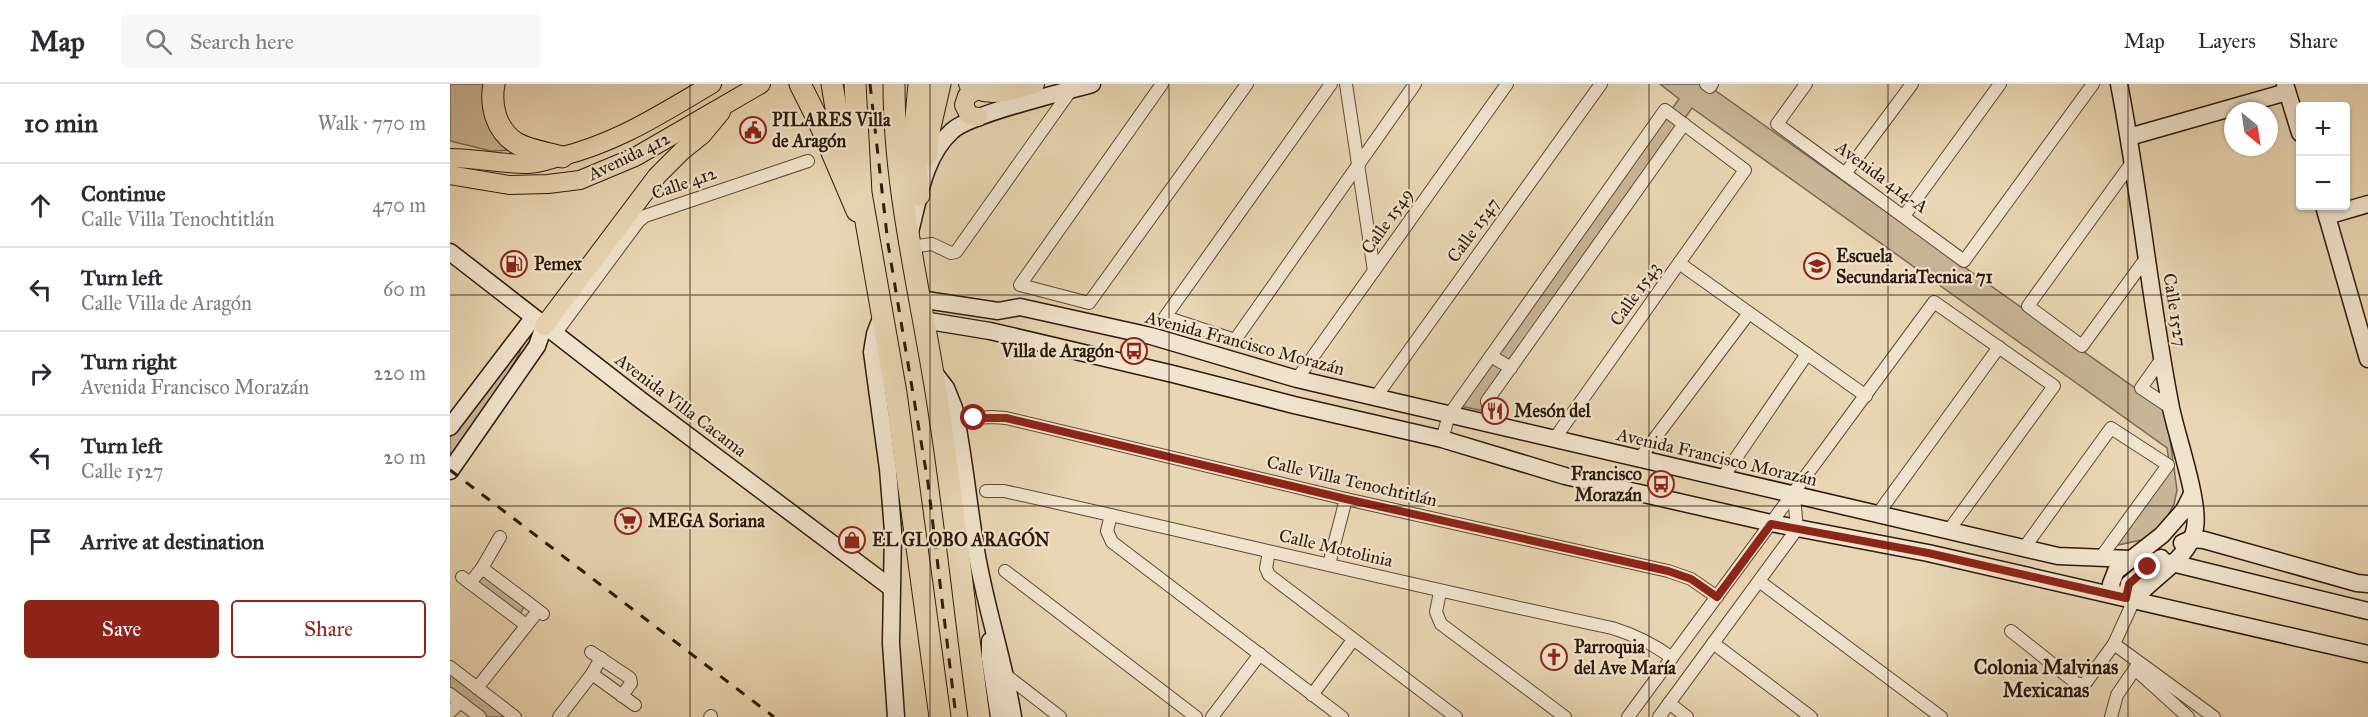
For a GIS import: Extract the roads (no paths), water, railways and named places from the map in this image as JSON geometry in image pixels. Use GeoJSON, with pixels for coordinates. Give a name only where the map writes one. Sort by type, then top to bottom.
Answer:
{"type":"FeatureCollection","features":[{"type":"Feature","properties":{"kind":"highway"},"geometry":{"type":"LineString","coordinates":[[494,84],[491,99],[498,125],[516,143],[561,157]]}},
{"type":"Feature","properties":{"kind":"highway"},"geometry":{"type":"LineString","coordinates":[[800,84],[867,233]]}},
{"type":"Feature","properties":{"kind":"highway"},"geometry":{"type":"LineString","coordinates":[[832,84],[836,108],[860,186]]}},
{"type":"Feature","properties":{"kind":"highway"},"geometry":{"type":"LineString","coordinates":[[855,84],[860,186],[896,393],[940,717]]}},
{"type":"Feature","properties":{"kind":"highway"},"geometry":{"type":"LineString","coordinates":[[894,84],[899,177],[932,371],[979,717]]}},
{"type":"Feature","properties":{"kind":"highway"},"geometry":{"type":"LineString","coordinates":[[919,84],[914,139],[919,195]]}},
{"type":"Feature","properties":{"kind":"highway"},"geometry":{"type":"LineString","coordinates":[[925,174],[928,136],[940,84]]}},
{"type":"Feature","properties":{"kind":"main road","name":"Avenida 412"},"geometry":{"type":"LineString","coordinates":[[450,158],[476,158],[530,164],[561,157],[602,145],[712,84]]}},
{"type":"Feature","properties":{"kind":"main road","name":"Avenida 412"},"geometry":{"type":"LineString","coordinates":[[450,175],[509,185],[580,180],[635,157],[761,84]]}},
{"type":"Feature","properties":{"kind":"main road"},"geometry":{"type":"LineString","coordinates":[[978,117],[969,115],[964,105],[971,87],[991,93],[1008,92],[1035,84]]}},
{"type":"Feature","properties":{"kind":"main road"},"geometry":{"type":"LineString","coordinates":[[544,326],[657,176],[702,135],[728,104]]}},
{"type":"Feature","properties":{"kind":"street"},"geometry":{"type":"LineString","coordinates":[[1071,90],[958,250],[954,253],[932,244],[909,244],[925,174],[938,147],[950,132],[978,117],[1071,90],[1092,84]]}},
{"type":"Feature","properties":{"kind":"street"},"geometry":{"type":"LineString","coordinates":[[1162,84],[1020,285],[1089,303],[1247,84]]}},
{"type":"Feature","properties":{"kind":"street"},"geometry":{"type":"LineString","coordinates":[[1331,84],[1165,316],[1235,340],[1415,84]]}},
{"type":"Feature","properties":{"kind":"street"},"geometry":{"type":"LineString","coordinates":[[1346,84],[1374,271]]}},
{"type":"Feature","properties":{"kind":"street","name":"Calle 1549"},"geometry":{"type":"LineString","coordinates":[[1297,380],[1507,84]]}},
{"type":"Feature","properties":{"kind":"street","name":"Calle 1547"},"geometry":{"type":"LineString","coordinates":[[1375,398],[1601,84]]}},
{"type":"Feature","properties":{"kind":"street","name":"Avenida 414-A"},"geometry":{"type":"LineString","coordinates":[[1806,84],[1777,124],[1964,261],[2093,84]]}},
{"type":"Feature","properties":{"kind":"street"},"geometry":{"type":"LineString","coordinates":[[1845,174],[1912,84]]}},
{"type":"Feature","properties":{"kind":"street"},"geometry":{"type":"LineString","coordinates":[[1904,216],[2000,84]]}},
{"type":"Feature","properties":{"kind":"street","name":"Calle 1527"},"geometry":{"type":"LineString","coordinates":[[2119,84],[2171,408],[2192,494],[2196,521],[2192,539]]}},
{"type":"Feature","properties":{"kind":"street"},"geometry":{"type":"LineString","coordinates":[[2129,137],[2286,88],[2296,118]]}},
{"type":"Feature","properties":{"kind":"street"},"geometry":{"type":"LineString","coordinates":[[1442,440],[1449,415],[1665,110],[1684,124],[1487,401],[1493,425]]}},
{"type":"Feature","properties":{"kind":"street","name":"Calle 1543"},"geometry":{"type":"LineString","coordinates":[[1555,438],[1745,170],[1684,124]]}},
{"type":"Feature","properties":{"kind":"street"},"geometry":{"type":"LineString","coordinates":[[450,148],[476,158]]}},
{"type":"Feature","properties":{"kind":"street","name":"Calle 412"},"geometry":{"type":"LineString","coordinates":[[544,326],[645,216],[808,161]]}},
{"type":"Feature","properties":{"kind":"street"},"geometry":{"type":"LineString","coordinates":[[2133,161],[2028,306],[2082,346],[2147,257]]}},
{"type":"Feature","properties":{"kind":"street"},"geometry":{"type":"LineString","coordinates":[[2368,204],[2325,211],[2368,359]]}},
{"type":"Feature","properties":{"kind":"street","name":"Avenida Villa Cacama"},"geometry":{"type":"LineString","coordinates":[[450,252],[544,326],[890,587]]}},
{"type":"Feature","properties":{"kind":"street"},"geometry":{"type":"LineString","coordinates":[[1679,263],[1866,396]]}},
{"type":"Feature","properties":{"kind":"street","name":"Avenida Francisco Morazán"},"geometry":{"type":"LineString","coordinates":[[919,298],[998,311],[1020,308],[1140,334],[1297,380],[2058,556],[2164,562],[2368,611]]}},
{"type":"Feature","properties":{"kind":"street"},"geometry":{"type":"LineString","coordinates":[[1630,716],[1934,302],[2054,386],[1949,531]]}},
{"type":"Feature","properties":{"kind":"street"},"geometry":{"type":"LineString","coordinates":[[990,331],[998,311]]}},
{"type":"Feature","properties":{"kind":"street"},"geometry":{"type":"LineString","coordinates":[[1640,458],[1749,313]]}},
{"type":"Feature","properties":{"kind":"street"},"geometry":{"type":"LineString","coordinates":[[882,316],[875,334],[872,352],[888,470],[893,531],[890,587],[891,669],[896,715]]}},
{"type":"Feature","properties":{"kind":"street"},"geometry":{"type":"LineString","coordinates":[[923,320],[990,331],[1442,440],[1565,476],[1771,524],[1928,553],[2126,601],[2368,654]]}},
{"type":"Feature","properties":{"kind":"street"},"geometry":{"type":"LineString","coordinates":[[450,427],[544,326]]}},
{"type":"Feature","properties":{"kind":"street"},"geometry":{"type":"LineString","coordinates":[[450,471],[537,346],[544,326]]}},
{"type":"Feature","properties":{"kind":"street"},"geometry":{"type":"LineString","coordinates":[[1877,515],[1999,347]]}},
{"type":"Feature","properties":{"kind":"street"},"geometry":{"type":"LineString","coordinates":[[1723,477],[1807,354]]}},
{"type":"Feature","properties":{"kind":"street"},"geometry":{"type":"LineString","coordinates":[[1491,356],[1511,368]]}},
{"type":"Feature","properties":{"kind":"street"},"geometry":{"type":"LineString","coordinates":[[2163,357],[2141,388],[2171,408]]}},
{"type":"Feature","properties":{"kind":"street"},"geometry":{"type":"LineString","coordinates":[[932,371],[946,388],[954,408],[976,550],[991,622],[1007,676],[1013,717]]}},
{"type":"Feature","properties":{"kind":"street","name":"Calle Villa Tenochtitlán"},"geometry":{"type":"LineString","coordinates":[[974,418],[1006,418],[1346,499],[1668,571],[1691,579],[1717,597]]}},
{"type":"Feature","properties":{"kind":"street"},"geometry":{"type":"LineString","coordinates":[[2024,548],[2111,428],[2168,465],[2101,557]]}},
{"type":"Feature","properties":{"kind":"street","name":"Calle Motolinia"},"geometry":{"type":"LineString","coordinates":[[986,491],[1004,491],[1111,514],[1440,592],[1619,630],[1652,644],[1672,658]]}},
{"type":"Feature","properties":{"kind":"street"},"geometry":{"type":"LineString","coordinates":[[2126,601],[2112,584],[2116,571],[2175,522],[2192,494]]}},
{"type":"Feature","properties":{"kind":"street"},"geometry":{"type":"LineString","coordinates":[[1659,717],[1797,529],[1794,495]]}},
{"type":"Feature","properties":{"kind":"street"},"geometry":{"type":"LineString","coordinates":[[1329,564],[1346,499]]}},
{"type":"Feature","properties":{"kind":"street"},"geometry":{"type":"LineString","coordinates":[[1111,514],[1107,531],[1112,542],[1342,717]]}},
{"type":"Feature","properties":{"kind":"street"},"geometry":{"type":"LineString","coordinates":[[500,537],[482,568],[466,580],[526,626]]}},
{"type":"Feature","properties":{"kind":"street"},"geometry":{"type":"LineString","coordinates":[[2011,631],[2080,685],[2087,682],[2114,644],[2129,584],[2185,551],[2192,539],[2215,543],[2364,587]]}},
{"type":"Feature","properties":{"kind":"street"},"geometry":{"type":"LineString","coordinates":[[1269,552],[1266,568],[1269,575],[1456,717]]}},
{"type":"Feature","properties":{"kind":"street"},"geometry":{"type":"LineString","coordinates":[[477,688],[526,626],[541,613],[482,568]]}},
{"type":"Feature","properties":{"kind":"street"},"geometry":{"type":"LineString","coordinates":[[1005,571],[1196,717]]}},
{"type":"Feature","properties":{"kind":"street"},"geometry":{"type":"LineString","coordinates":[[1759,581],[1941,717]]}},
{"type":"Feature","properties":{"kind":"street"},"geometry":{"type":"LineString","coordinates":[[1440,592],[1436,612],[1441,624],[1565,717]]}},
{"type":"Feature","properties":{"kind":"street"},"geometry":{"type":"LineString","coordinates":[[991,622],[990,659],[999,717]]}},
{"type":"Feature","properties":{"kind":"street"},"geometry":{"type":"LineString","coordinates":[[1312,695],[1353,640]]}},
{"type":"Feature","properties":{"kind":"street"},"geometry":{"type":"LineString","coordinates":[[1713,643],[1811,717]]}},
{"type":"Feature","properties":{"kind":"street"},"geometry":{"type":"LineString","coordinates":[[2114,644],[2138,665],[2188,717]]}},
{"type":"Feature","properties":{"kind":"street"},"geometry":{"type":"LineString","coordinates":[[1212,717],[1260,654]]}},
{"type":"Feature","properties":{"kind":"street"},"geometry":{"type":"LineString","coordinates":[[559,717],[592,674],[596,655],[631,680],[622,696]]}},
{"type":"Feature","properties":{"kind":"street"},"geometry":{"type":"LineString","coordinates":[[2111,717],[2117,695],[2138,665]]}},
{"type":"Feature","properties":{"kind":"street"},"geometry":{"type":"LineString","coordinates":[[2138,665],[2214,717]]}},
{"type":"Feature","properties":{"kind":"street"},"geometry":{"type":"LineString","coordinates":[[450,667],[515,717]]}},
{"type":"Feature","properties":{"kind":"street"},"geometry":{"type":"LineString","coordinates":[[592,674],[635,705]]}},
{"type":"Feature","properties":{"kind":"street"},"geometry":{"type":"LineString","coordinates":[[1007,676],[1060,717]]}},
{"type":"Feature","properties":{"kind":"street"},"geometry":{"type":"LineString","coordinates":[[450,712],[455,698],[480,717]]}},
{"type":"Feature","properties":{"kind":"street"},"geometry":{"type":"LineString","coordinates":[[1669,703],[1687,717]]}},
{"type":"Feature","properties":{"kind":"railway"},"geometry":{"type":"LineString","coordinates":[[870,84],[888,244],[928,483],[956,717]]}},
{"type":"Feature","properties":{"kind":"railway"},"geometry":{"type":"LineString","coordinates":[[450,470],[774,717]]}},
{"type":"Feature","properties":{"kind":"place","name":"PILARES Villa de Aragón"},"geometry":{"type":"Point","coordinates":[753,130]}},
{"type":"Feature","properties":{"kind":"place","name":"Pemex"},"geometry":{"type":"Point","coordinates":[514,264]}},
{"type":"Feature","properties":{"kind":"place","name":"Escuela SecundariaTecnica 71"},"geometry":{"type":"Point","coordinates":[1817,266]}},
{"type":"Feature","properties":{"kind":"place","name":"Villa de Aragón"},"geometry":{"type":"Point","coordinates":[1134,351]}},
{"type":"Feature","properties":{"kind":"place","name":"Mesón del"},"geometry":{"type":"Point","coordinates":[1495,411]}},
{"type":"Feature","properties":{"kind":"place","name":"Francisco Morazán"},"geometry":{"type":"Point","coordinates":[1661,484]}},
{"type":"Feature","properties":{"kind":"place","name":"MEGA Soriana"},"geometry":{"type":"Point","coordinates":[628,521]}},
{"type":"Feature","properties":{"kind":"place","name":"EL GLOBO ARAGÓN"},"geometry":{"type":"Point","coordinates":[852,540]}},
{"type":"Feature","properties":{"kind":"place","name":"Parroquia del Ave María"},"geometry":{"type":"Point","coordinates":[1554,657]}},
{"type":"Feature","properties":{"kind":"district","name":"Colonia Malvinas Mexicanas"},"geometry":{"type":"Point","coordinates":[2046,678]}}]}
